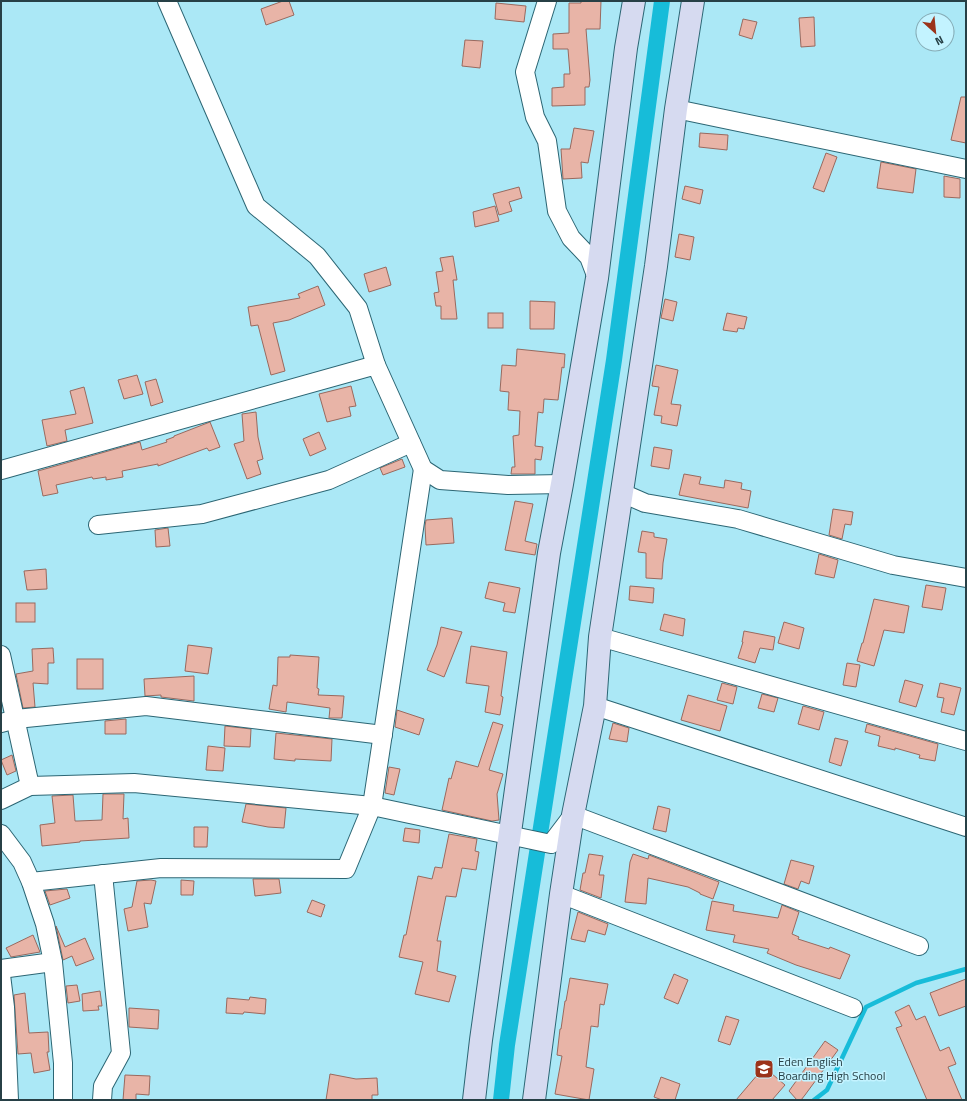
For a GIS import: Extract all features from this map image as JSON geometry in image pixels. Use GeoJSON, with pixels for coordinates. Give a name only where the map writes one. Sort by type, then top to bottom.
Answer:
{"type":"FeatureCollection","features":[{"type":"Feature","properties":{"kind":"main road"},"geometry":{"type":"LineString","coordinates":[[474,1100],[519,838],[548,561],[597,278],[626,48],[634,1]]}},
{"type":"Feature","properties":{"kind":"main road"},"geometry":{"type":"LineString","coordinates":[[538,1099],[561,894],[573,815],[595,706],[600,638],[656,266],[676,109],[694,1]]}},
{"type":"Feature","properties":{"kind":"street"},"geometry":{"type":"LineString","coordinates":[[166,1],[256,206],[317,256],[358,308],[376,365],[423,469],[440,480],[508,484],[562,484]]}},
{"type":"Feature","properties":{"kind":"street"},"geometry":{"type":"LineString","coordinates":[[548,1],[525,72],[535,117],[547,141],[557,211],[571,238],[589,257],[597,278]]}},
{"type":"Feature","properties":{"kind":"street"},"geometry":{"type":"LineString","coordinates":[[676,109],[966,169]]}},
{"type":"Feature","properties":{"kind":"street"},"geometry":{"type":"LineString","coordinates":[[1,470],[376,365]]}},
{"type":"Feature","properties":{"kind":"street"},"geometry":{"type":"LineString","coordinates":[[98,525],[202,514],[329,480],[411,443]]}},
{"type":"Feature","properties":{"kind":"street"},"geometry":{"type":"LineString","coordinates":[[31,882],[161,868],[346,869],[372,806],[423,469]]}},
{"type":"Feature","properties":{"kind":"street"},"geometry":{"type":"LineString","coordinates":[[622,493],[645,503],[738,519],[893,565],[966,578]]}},
{"type":"Feature","properties":{"kind":"street"},"geometry":{"type":"LineString","coordinates":[[600,638],[966,741]]}},
{"type":"Feature","properties":{"kind":"street"},"geometry":{"type":"LineString","coordinates":[[1,655],[9,721],[30,786]]}},
{"type":"Feature","properties":{"kind":"street"},"geometry":{"type":"LineString","coordinates":[[9,721],[146,706],[383,735]]}},
{"type":"Feature","properties":{"kind":"street"},"geometry":{"type":"LineString","coordinates":[[595,706],[966,827]]}},
{"type":"Feature","properties":{"kind":"street"},"geometry":{"type":"LineString","coordinates":[[1,800],[30,786],[134,783],[372,806],[551,844],[573,815],[919,946]]}},
{"type":"Feature","properties":{"kind":"street"},"geometry":{"type":"LineString","coordinates":[[1,834],[22,862],[31,882],[45,924],[53,962],[63,1063],[63,1100]]}},
{"type":"Feature","properties":{"kind":"street"},"geometry":{"type":"LineString","coordinates":[[102,1100],[103,1086],[121,1053],[103,874]]}},
{"type":"Feature","properties":{"kind":"street"},"geometry":{"type":"LineString","coordinates":[[561,894],[853,1008]]}},
{"type":"Feature","properties":{"kind":"street"},"geometry":{"type":"LineString","coordinates":[[1,969],[53,962]]}},
{"type":"Feature","properties":{"kind":"street"},"geometry":{"type":"LineString","coordinates":[[1,975],[5,1007],[9,1100]]}},
{"type":"Feature","properties":{"kind":"building"},"geometry":{"type":"Polygon","coordinates":[[[283,1],[289,1],[294,15],[266,25],[261,9],[283,1]]]}},
{"type":"Feature","properties":{"kind":"building"},"geometry":{"type":"Polygon","coordinates":[[[581,1],[601,1],[600,29],[586,29],[590,80],[589,87],[585,87],[585,105],[552,106],[552,88],[564,87],[564,74],[570,74],[568,49],[553,49],[553,34],[569,33],[569,3],[581,3],[581,1]]]}},
{"type":"Feature","properties":{"kind":"building"},"geometry":{"type":"Polygon","coordinates":[[[496,3],[526,6],[524,22],[495,19],[496,3]]]}},
{"type":"Feature","properties":{"kind":"building"},"geometry":{"type":"Polygon","coordinates":[[[814,17],[815,46],[801,47],[799,18],[814,17]]]}},
{"type":"Feature","properties":{"kind":"building"},"geometry":{"type":"Polygon","coordinates":[[[743,19],[757,22],[752,39],[739,35],[743,19]]]}},
{"type":"Feature","properties":{"kind":"building"},"geometry":{"type":"Polygon","coordinates":[[[465,40],[483,41],[480,68],[462,66],[465,40]]]}},
{"type":"Feature","properties":{"kind":"building"},"geometry":{"type":"Polygon","coordinates":[[[961,97],[966,97],[966,143],[951,140],[961,97]]]}},
{"type":"Feature","properties":{"kind":"building"},"geometry":{"type":"Polygon","coordinates":[[[574,128],[594,131],[588,163],[581,162],[582,178],[563,179],[561,149],[570,149],[574,128]]]}},
{"type":"Feature","properties":{"kind":"building"},"geometry":{"type":"Polygon","coordinates":[[[700,133],[728,135],[727,150],[699,147],[700,133]]]}},
{"type":"Feature","properties":{"kind":"building"},"geometry":{"type":"Polygon","coordinates":[[[826,153],[837,157],[824,192],[813,188],[826,153]]]}},
{"type":"Feature","properties":{"kind":"building"},"geometry":{"type":"Polygon","coordinates":[[[881,162],[916,169],[913,193],[877,188],[881,162]]]}},
{"type":"Feature","properties":{"kind":"building"},"geometry":{"type":"Polygon","coordinates":[[[944,176],[960,179],[960,198],[944,197],[944,176]]]}},
{"type":"Feature","properties":{"kind":"building"},"geometry":{"type":"Polygon","coordinates":[[[685,186],[703,190],[700,204],[682,199],[685,186]]]}},
{"type":"Feature","properties":{"kind":"building"},"geometry":{"type":"Polygon","coordinates":[[[519,187],[522,198],[509,202],[512,211],[499,215],[493,194],[519,187]]]}},
{"type":"Feature","properties":{"kind":"building"},"geometry":{"type":"Polygon","coordinates":[[[495,206],[499,221],[475,227],[473,212],[495,206]]]}},
{"type":"Feature","properties":{"kind":"building"},"geometry":{"type":"Polygon","coordinates":[[[679,234],[694,237],[690,260],[675,257],[679,234]]]}},
{"type":"Feature","properties":{"kind":"building"},"geometry":{"type":"Polygon","coordinates":[[[453,256],[457,280],[453,280],[457,319],[441,319],[441,306],[436,306],[434,293],[439,292],[436,272],[443,271],[440,258],[453,256]]]}},
{"type":"Feature","properties":{"kind":"building"},"geometry":{"type":"Polygon","coordinates":[[[386,267],[391,285],[369,292],[364,274],[386,267]]]}},
{"type":"Feature","properties":{"kind":"building"},"geometry":{"type":"Polygon","coordinates":[[[318,286],[325,305],[289,320],[273,323],[285,371],[271,375],[258,325],[251,326],[248,307],[300,298],[298,294],[318,286]]]}},
{"type":"Feature","properties":{"kind":"building"},"geometry":{"type":"Polygon","coordinates":[[[665,299],[677,302],[673,321],[661,318],[665,299]]]}},
{"type":"Feature","properties":{"kind":"building"},"geometry":{"type":"Polygon","coordinates":[[[530,301],[555,302],[554,329],[530,329],[530,301]]]}},
{"type":"Feature","properties":{"kind":"building"},"geometry":{"type":"Polygon","coordinates":[[[488,313],[503,313],[503,328],[488,328],[488,313]]]}},
{"type":"Feature","properties":{"kind":"building"},"geometry":{"type":"Polygon","coordinates":[[[727,313],[747,317],[744,329],[738,328],[737,332],[723,330],[727,313]]]}},
{"type":"Feature","properties":{"kind":"building"},"geometry":{"type":"Polygon","coordinates":[[[517,349],[565,354],[558,400],[544,399],[543,413],[538,412],[535,446],[543,447],[541,460],[535,459],[535,474],[511,474],[512,467],[515,467],[513,436],[519,435],[520,411],[508,410],[509,392],[500,391],[502,365],[516,366],[517,349]]]}},
{"type":"Feature","properties":{"kind":"building"},"geometry":{"type":"Polygon","coordinates":[[[656,365],[678,370],[671,404],[681,405],[677,426],[661,423],[662,416],[654,415],[659,387],[652,386],[656,365]]]}},
{"type":"Feature","properties":{"kind":"building"},"geometry":{"type":"Polygon","coordinates":[[[137,375],[143,394],[124,399],[118,380],[137,375]]]}},
{"type":"Feature","properties":{"kind":"building"},"geometry":{"type":"Polygon","coordinates":[[[156,379],[163,402],[151,406],[145,382],[156,379]]]}},
{"type":"Feature","properties":{"kind":"building"},"geometry":{"type":"Polygon","coordinates":[[[351,386],[356,406],[349,407],[351,416],[327,422],[319,394],[351,386]]]}},
{"type":"Feature","properties":{"kind":"building"},"geometry":{"type":"Polygon","coordinates":[[[84,387],[93,423],[65,430],[67,441],[47,446],[42,420],[76,414],[70,391],[84,387]]]}},
{"type":"Feature","properties":{"kind":"building"},"geometry":{"type":"Polygon","coordinates":[[[256,412],[258,437],[263,459],[257,461],[261,474],[247,479],[234,444],[244,441],[242,414],[256,412]]]}},
{"type":"Feature","properties":{"kind":"building"},"geometry":{"type":"Polygon","coordinates":[[[210,422],[220,447],[209,451],[207,448],[158,466],[158,464],[122,471],[123,477],[106,480],[106,477],[93,479],[92,477],[56,485],[58,493],[43,496],[38,471],[140,442],[142,450],[167,442],[166,440],[174,436],[210,422]]]}},
{"type":"Feature","properties":{"kind":"building"},"geometry":{"type":"Polygon","coordinates":[[[319,432],[326,449],[310,456],[303,439],[319,432]]]}},
{"type":"Feature","properties":{"kind":"building"},"geometry":{"type":"Polygon","coordinates":[[[654,447],[672,450],[669,469],[651,466],[654,447]]]}},
{"type":"Feature","properties":{"kind":"building"},"geometry":{"type":"Polygon","coordinates":[[[402,459],[405,467],[383,475],[380,468],[402,459]]]}},
{"type":"Feature","properties":{"kind":"building"},"geometry":{"type":"Polygon","coordinates":[[[684,474],[701,477],[699,484],[724,488],[725,480],[742,483],[741,489],[751,491],[748,508],[679,495],[684,474]]]}},
{"type":"Feature","properties":{"kind":"building"},"geometry":{"type":"Polygon","coordinates":[[[515,501],[533,504],[525,541],[537,544],[535,555],[505,550],[515,501]]]}},
{"type":"Feature","properties":{"kind":"building"},"geometry":{"type":"Polygon","coordinates":[[[833,509],[853,512],[851,525],[845,524],[842,539],[829,535],[833,509]]]}},
{"type":"Feature","properties":{"kind":"building"},"geometry":{"type":"Polygon","coordinates":[[[452,518],[454,543],[426,545],[426,520],[452,518]]]}},
{"type":"Feature","properties":{"kind":"building"},"geometry":{"type":"Polygon","coordinates":[[[168,528],[170,546],[156,547],[155,530],[168,528]]]}},
{"type":"Feature","properties":{"kind":"building"},"geometry":{"type":"Polygon","coordinates":[[[642,531],[654,533],[654,537],[667,539],[662,579],[646,578],[646,553],[638,552],[642,531]]]}},
{"type":"Feature","properties":{"kind":"building"},"geometry":{"type":"Polygon","coordinates":[[[819,554],[838,560],[834,578],[815,574],[819,554]]]}},
{"type":"Feature","properties":{"kind":"building"},"geometry":{"type":"Polygon","coordinates":[[[46,569],[47,589],[27,590],[24,571],[46,569]]]}},
{"type":"Feature","properties":{"kind":"building"},"geometry":{"type":"Polygon","coordinates":[[[489,582],[520,588],[515,613],[503,611],[505,603],[485,598],[489,582]]]}},
{"type":"Feature","properties":{"kind":"building"},"geometry":{"type":"Polygon","coordinates":[[[926,585],[946,588],[942,610],[922,607],[926,585]]]}},
{"type":"Feature","properties":{"kind":"building"},"geometry":{"type":"Polygon","coordinates":[[[630,586],[654,588],[653,603],[629,600],[630,586]]]}},
{"type":"Feature","properties":{"kind":"building"},"geometry":{"type":"Polygon","coordinates":[[[874,599],[909,606],[904,633],[884,630],[874,666],[857,661],[874,599]]]}},
{"type":"Feature","properties":{"kind":"building"},"geometry":{"type":"Polygon","coordinates":[[[16,603],[35,603],[35,622],[16,622],[16,603]]]}},
{"type":"Feature","properties":{"kind":"building"},"geometry":{"type":"Polygon","coordinates":[[[664,614],[685,619],[683,636],[660,630],[664,614]]]}},
{"type":"Feature","properties":{"kind":"building"},"geometry":{"type":"Polygon","coordinates":[[[784,622],[804,628],[799,649],[778,643],[784,622]]]}},
{"type":"Feature","properties":{"kind":"building"},"geometry":{"type":"Polygon","coordinates":[[[441,627],[462,632],[444,677],[427,670],[437,645],[441,627]]]}},
{"type":"Feature","properties":{"kind":"building"},"geometry":{"type":"Polygon","coordinates":[[[744,631],[775,637],[773,650],[760,648],[755,663],[738,658],[743,642],[744,631]]]}},
{"type":"Feature","properties":{"kind":"building"},"geometry":{"type":"Polygon","coordinates":[[[188,645],[212,648],[208,674],[185,671],[188,645]]]}},
{"type":"Feature","properties":{"kind":"building"},"geometry":{"type":"Polygon","coordinates":[[[471,646],[507,652],[500,715],[485,712],[489,686],[466,683],[471,646]]]}},
{"type":"Feature","properties":{"kind":"building"},"geometry":{"type":"Polygon","coordinates":[[[53,648],[54,663],[48,663],[48,684],[33,683],[35,707],[23,708],[16,674],[33,671],[32,649],[53,648]]]}},
{"type":"Feature","properties":{"kind":"building"},"geometry":{"type":"Polygon","coordinates":[[[290,655],[319,657],[318,695],[344,696],[342,718],[329,718],[330,708],[287,702],[286,712],[269,709],[273,685],[277,686],[278,657],[290,657],[290,655]]]}},
{"type":"Feature","properties":{"kind":"building"},"geometry":{"type":"Polygon","coordinates":[[[77,659],[103,659],[103,689],[77,689],[77,659]]]}},
{"type":"Feature","properties":{"kind":"building"},"geometry":{"type":"Polygon","coordinates":[[[847,663],[860,665],[856,687],[843,685],[847,663]]]}},
{"type":"Feature","properties":{"kind":"building"},"geometry":{"type":"Polygon","coordinates":[[[194,676],[194,701],[161,697],[161,695],[145,696],[144,679],[194,676]]]}},
{"type":"Feature","properties":{"kind":"building"},"geometry":{"type":"Polygon","coordinates":[[[905,680],[923,685],[916,707],[899,702],[905,680]]]}},
{"type":"Feature","properties":{"kind":"building"},"geometry":{"type":"Polygon","coordinates":[[[722,683],[737,687],[733,704],[717,700],[722,683]]]}},
{"type":"Feature","properties":{"kind":"building"},"geometry":{"type":"Polygon","coordinates":[[[940,683],[961,688],[954,715],[941,712],[944,698],[937,697],[940,683]]]}},
{"type":"Feature","properties":{"kind":"building"},"geometry":{"type":"Polygon","coordinates":[[[762,694],[778,698],[774,712],[758,708],[762,694]]]}},
{"type":"Feature","properties":{"kind":"building"},"geometry":{"type":"Polygon","coordinates":[[[688,695],[727,706],[720,731],[681,720],[688,695]]]}},
{"type":"Feature","properties":{"kind":"building"},"geometry":{"type":"Polygon","coordinates":[[[803,706],[824,712],[819,730],[798,724],[803,706]]]}},
{"type":"Feature","properties":{"kind":"building"},"geometry":{"type":"Polygon","coordinates":[[[397,710],[424,719],[419,735],[395,727],[397,710]]]}},
{"type":"Feature","properties":{"kind":"building"},"geometry":{"type":"Polygon","coordinates":[[[126,719],[126,734],[105,734],[105,721],[126,719]]]}},
{"type":"Feature","properties":{"kind":"building"},"geometry":{"type":"Polygon","coordinates":[[[493,722],[503,725],[489,770],[503,774],[497,794],[499,820],[492,821],[442,810],[449,778],[451,779],[456,761],[478,767],[493,722]]]}},
{"type":"Feature","properties":{"kind":"building"},"geometry":{"type":"Polygon","coordinates":[[[613,723],[629,728],[627,742],[609,739],[613,723]]]}},
{"type":"Feature","properties":{"kind":"building"},"geometry":{"type":"Polygon","coordinates":[[[867,724],[938,744],[935,761],[919,758],[920,755],[895,748],[895,750],[878,746],[880,736],[865,732],[867,724]]]}},
{"type":"Feature","properties":{"kind":"building"},"geometry":{"type":"Polygon","coordinates":[[[225,726],[251,729],[250,747],[224,746],[225,726]]]}},
{"type":"Feature","properties":{"kind":"building"},"geometry":{"type":"Polygon","coordinates":[[[276,733],[332,739],[331,761],[295,759],[295,761],[274,759],[276,733]]]}},
{"type":"Feature","properties":{"kind":"building"},"geometry":{"type":"Polygon","coordinates":[[[835,738],[848,741],[841,766],[829,762],[835,738]]]}},
{"type":"Feature","properties":{"kind":"building"},"geometry":{"type":"Polygon","coordinates":[[[208,746],[225,748],[223,771],[206,770],[208,746]]]}},
{"type":"Feature","properties":{"kind":"building"},"geometry":{"type":"Polygon","coordinates":[[[12,755],[16,771],[7,775],[1,760],[12,755]]]}},
{"type":"Feature","properties":{"kind":"building"},"geometry":{"type":"Polygon","coordinates":[[[389,767],[400,769],[394,795],[385,793],[389,767]]]}},
{"type":"Feature","properties":{"kind":"building"},"geometry":{"type":"Polygon","coordinates":[[[103,794],[124,794],[123,819],[128,818],[129,838],[80,841],[42,846],[40,825],[55,823],[52,796],[73,795],[75,821],[78,821],[102,820],[103,794]]]}},
{"type":"Feature","properties":{"kind":"building"},"geometry":{"type":"Polygon","coordinates":[[[246,804],[286,808],[284,828],[268,827],[242,822],[246,804]]]}},
{"type":"Feature","properties":{"kind":"building"},"geometry":{"type":"Polygon","coordinates":[[[658,806],[670,809],[666,832],[653,829],[658,806]]]}},
{"type":"Feature","properties":{"kind":"building"},"geometry":{"type":"Polygon","coordinates":[[[194,827],[208,827],[207,847],[194,847],[194,827]]]}},
{"type":"Feature","properties":{"kind":"building"},"geometry":{"type":"Polygon","coordinates":[[[405,828],[420,830],[419,843],[403,841],[405,828]]]}},
{"type":"Feature","properties":{"kind":"building"},"geometry":{"type":"Polygon","coordinates":[[[449,834],[477,839],[475,851],[479,852],[476,870],[462,868],[456,897],[446,896],[437,941],[441,941],[437,971],[456,976],[449,1002],[415,994],[423,962],[399,957],[404,935],[406,935],[418,876],[432,879],[435,867],[442,868],[449,834]]]}},
{"type":"Feature","properties":{"kind":"building"},"geometry":{"type":"Polygon","coordinates":[[[589,854],[603,856],[599,875],[604,875],[601,898],[580,890],[583,873],[585,873],[589,854]]]}},
{"type":"Feature","properties":{"kind":"building"},"geometry":{"type":"Polygon","coordinates":[[[633,854],[648,859],[649,855],[719,882],[713,899],[688,887],[648,878],[646,904],[625,902],[630,862],[633,854]]]}},
{"type":"Feature","properties":{"kind":"building"},"geometry":{"type":"Polygon","coordinates":[[[791,860],[814,866],[809,884],[801,881],[798,889],[784,884],[791,860]]]}},
{"type":"Feature","properties":{"kind":"building"},"geometry":{"type":"Polygon","coordinates":[[[253,879],[279,879],[281,893],[255,896],[253,879]]]}},
{"type":"Feature","properties":{"kind":"building"},"geometry":{"type":"Polygon","coordinates":[[[181,880],[194,881],[193,895],[181,895],[181,880]]]}},
{"type":"Feature","properties":{"kind":"building"},"geometry":{"type":"Polygon","coordinates":[[[137,881],[156,881],[151,904],[144,903],[148,927],[128,931],[124,909],[132,907],[137,881]]]}},
{"type":"Feature","properties":{"kind":"building"},"geometry":{"type":"Polygon","coordinates":[[[67,889],[70,898],[50,905],[45,891],[67,889]]]}},
{"type":"Feature","properties":{"kind":"building"},"geometry":{"type":"Polygon","coordinates":[[[312,900],[325,905],[321,917],[307,912],[312,900]]]}},
{"type":"Feature","properties":{"kind":"building"},"geometry":{"type":"Polygon","coordinates":[[[712,901],[734,905],[733,911],[778,918],[782,905],[799,912],[792,934],[799,937],[798,939],[829,949],[830,947],[850,955],[840,979],[796,965],[767,953],[769,949],[733,942],[735,935],[706,930],[712,901]]]}},
{"type":"Feature","properties":{"kind":"building"},"geometry":{"type":"Polygon","coordinates":[[[578,912],[608,924],[605,935],[588,930],[585,942],[571,939],[578,912]]]}},
{"type":"Feature","properties":{"kind":"building"},"geometry":{"type":"Polygon","coordinates":[[[56,926],[65,947],[85,938],[94,959],[76,966],[72,956],[63,960],[56,926]]]}},
{"type":"Feature","properties":{"kind":"building"},"geometry":{"type":"Polygon","coordinates":[[[33,935],[40,952],[11,957],[6,948],[33,935]]]}},
{"type":"Feature","properties":{"kind":"building"},"geometry":{"type":"Polygon","coordinates":[[[674,974],[688,980],[678,1004],[664,998],[674,974]]]}},
{"type":"Feature","properties":{"kind":"building"},"geometry":{"type":"Polygon","coordinates":[[[570,978],[608,984],[604,1005],[600,1004],[598,1027],[591,1026],[586,1067],[594,1069],[589,1100],[555,1094],[562,1056],[557,1055],[560,1029],[570,978]]]}},
{"type":"Feature","properties":{"kind":"building"},"geometry":{"type":"Polygon","coordinates":[[[966,979],[966,1006],[939,1016],[930,993],[966,979]]]}},
{"type":"Feature","properties":{"kind":"building"},"geometry":{"type":"Polygon","coordinates":[[[77,985],[80,1001],[68,1003],[66,986],[77,985]]]}},
{"type":"Feature","properties":{"kind":"building"},"geometry":{"type":"Polygon","coordinates":[[[100,991],[102,1006],[98,1006],[99,1010],[83,1011],[82,994],[100,991]]]}},
{"type":"Feature","properties":{"kind":"building"},"geometry":{"type":"Polygon","coordinates":[[[25,993],[29,1033],[48,1032],[49,1052],[47,1052],[50,1070],[34,1073],[31,1053],[18,1054],[14,995],[25,993]]]}},
{"type":"Feature","properties":{"kind":"building"},"geometry":{"type":"Polygon","coordinates":[[[250,997],[266,999],[265,1014],[244,1012],[243,1014],[226,1013],[227,998],[249,1000],[250,997]]]}},
{"type":"Feature","properties":{"kind":"building"},"geometry":{"type":"Polygon","coordinates":[[[909,1005],[916,1020],[925,1016],[940,1051],[949,1047],[956,1064],[948,1067],[962,1100],[927,1100],[896,1028],[902,1026],[895,1012],[909,1005]]]}},
{"type":"Feature","properties":{"kind":"building"},"geometry":{"type":"Polygon","coordinates":[[[129,1008],[159,1010],[158,1029],[129,1027],[129,1008]]]}},
{"type":"Feature","properties":{"kind":"building"},"geometry":{"type":"Polygon","coordinates":[[[726,1016],[739,1020],[730,1045],[718,1041],[726,1016]]]}},
{"type":"Feature","properties":{"kind":"building"},"geometry":{"type":"Polygon","coordinates":[[[825,1041],[838,1050],[801,1100],[797,1100],[789,1091],[825,1041]]]}},
{"type":"Feature","properties":{"kind":"building"},"geometry":{"type":"Polygon","coordinates":[[[764,1067],[785,1085],[772,1100],[736,1100],[764,1067]]]}},
{"type":"Feature","properties":{"kind":"building"},"geometry":{"type":"Polygon","coordinates":[[[330,1074],[356,1079],[377,1078],[378,1095],[372,1095],[372,1100],[326,1100],[330,1074]]]}},
{"type":"Feature","properties":{"kind":"building"},"geometry":{"type":"Polygon","coordinates":[[[125,1075],[150,1076],[149,1095],[136,1094],[136,1100],[123,1100],[125,1075]]]}},
{"type":"Feature","properties":{"kind":"building"},"geometry":{"type":"Polygon","coordinates":[[[661,1077],[680,1084],[675,1100],[662,1100],[654,1097],[661,1077]]]}},
{"type":"Feature","properties":{"kind":"waterway"},"geometry":{"type":"LineString","coordinates":[[501,1100],[507,1045],[614,360],[662,1]]}},
{"type":"Feature","properties":{"kind":"waterway"},"geometry":{"type":"LineString","coordinates":[[814,1100],[827,1090],[866,1007],[916,983],[966,969]]}},
{"type":"Feature","properties":{"kind":"place","name":"Eden English Boarding High School"},"geometry":{"type":"Point","coordinates":[764,1069]}}]}
